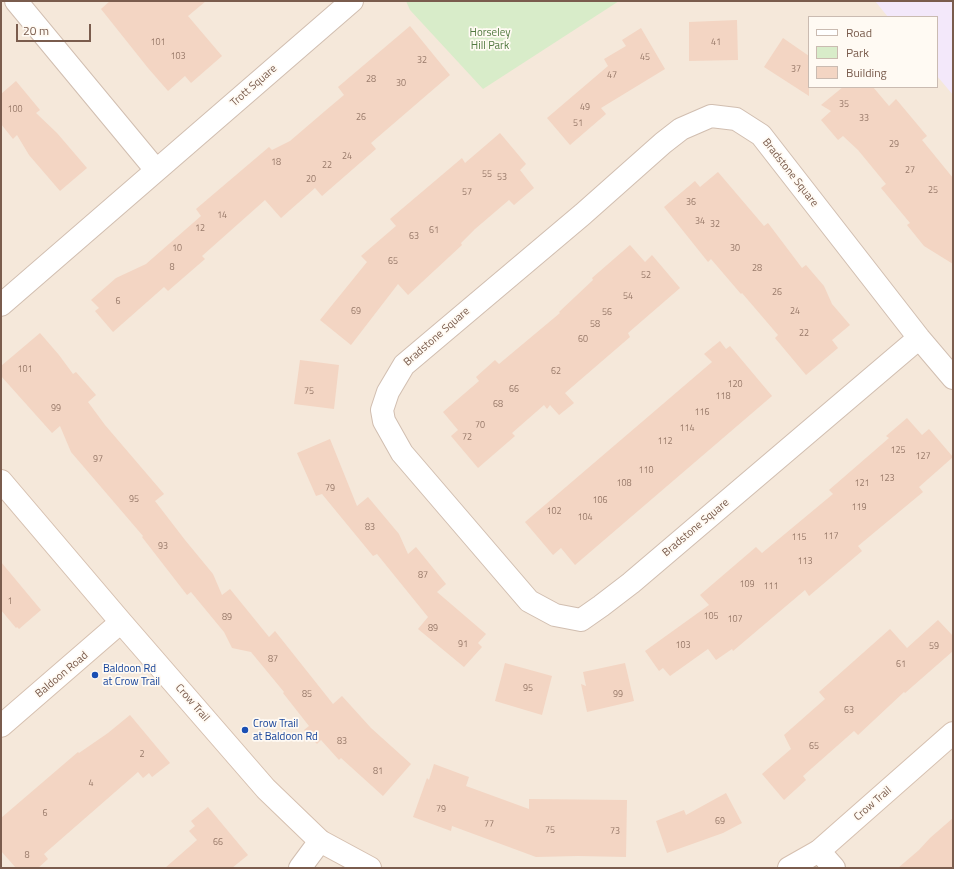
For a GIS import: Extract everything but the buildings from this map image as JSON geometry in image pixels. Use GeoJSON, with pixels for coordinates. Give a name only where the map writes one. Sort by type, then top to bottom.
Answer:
{"type":"FeatureCollection","features":[{"type":"Feature","properties":{"kind":"street"},"geometry":{"type":"LineString","coordinates":[[16,1],[156,170]]}},
{"type":"Feature","properties":{"kind":"street","name":"Trott Square"},"geometry":{"type":"LineString","coordinates":[[1,305],[352,1]]}},
{"type":"Feature","properties":{"kind":"street","name":"Bradstone Square"},"geometry":{"type":"LineString","coordinates":[[919,338],[631,583],[581,620],[555,615],[529,601],[402,453],[384,421],[382,410],[388,392],[404,365],[583,214],[663,143],[681,129],[711,116],[736,119],[761,135],[919,338],[953,378]]}},
{"type":"Feature","properties":{"kind":"street","name":"Crow Trail"},"geometry":{"type":"LineString","coordinates":[[1,481],[266,789],[320,841],[370,868]]}},
{"type":"Feature","properties":{"kind":"street","name":"Baldoon Road"},"geometry":{"type":"LineString","coordinates":[[1,726],[121,622]]}},
{"type":"Feature","properties":{"kind":"street","name":"Crow Trail"},"geometry":{"type":"LineString","coordinates":[[789,868],[819,851],[953,733]]}},
{"type":"Feature","properties":{"kind":"street"},"geometry":{"type":"LineString","coordinates":[[300,868],[320,841]]}},
{"type":"Feature","properties":{"kind":"street"},"geometry":{"type":"LineString","coordinates":[[819,851],[834,868]]}},
{"type":"Feature","properties":{"kind":"shaded area"},"geometry":{"type":"Polygon","coordinates":[[[1,1],[953,1],[953,868],[1,868],[1,1]]]}},
{"type":"Feature","properties":{"kind":"shaded area"},"geometry":{"type":"Polygon","coordinates":[[[875,1],[953,1],[953,95],[938,77],[938,16],[887,16],[875,1]]]}},
{"type":"Feature","properties":{"kind":"green space","name":"Horseley Hill Park"},"geometry":{"type":"Polygon","coordinates":[[[406,1],[619,1],[483,89],[410,10],[406,1]]]}},
{"type":"Feature","properties":{"kind":"place","name":"Baldoon Rd at Crow Trail"},"geometry":{"type":"Point","coordinates":[95,675]}},
{"type":"Feature","properties":{"kind":"place","name":"Crow Trail at Baldoon Rd"},"geometry":{"type":"Point","coordinates":[245,730]}}]}
